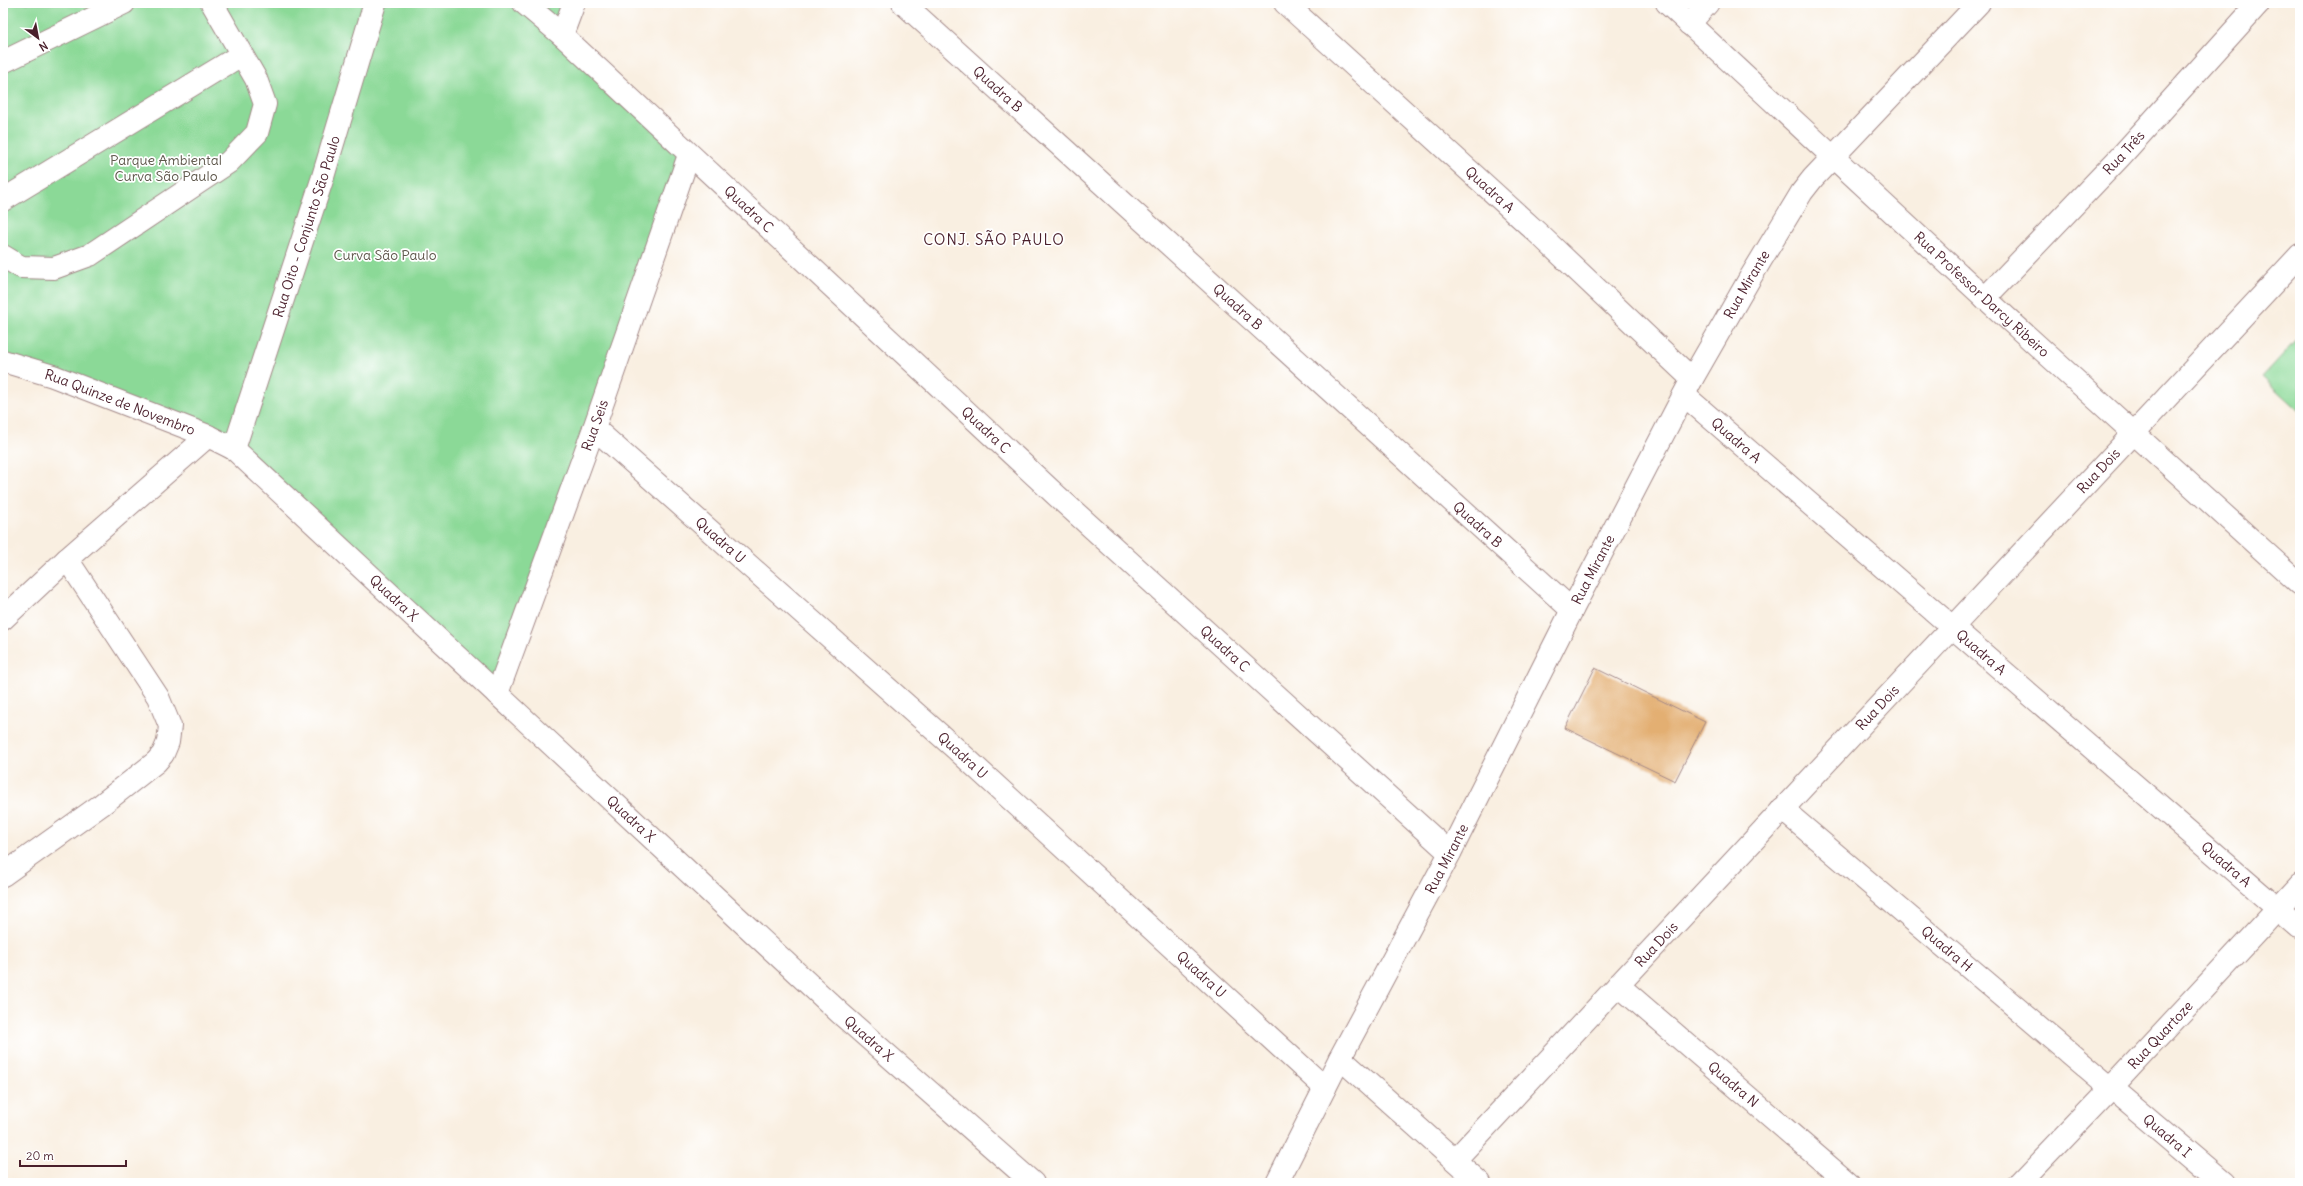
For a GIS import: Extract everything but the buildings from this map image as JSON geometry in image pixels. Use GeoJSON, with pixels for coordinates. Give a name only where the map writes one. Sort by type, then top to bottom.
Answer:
{"type":"FeatureCollection","features":[{"type":"Feature","properties":{"kind":"street"},"geometry":{"type":"LineString","coordinates":[[3,62],[124,3]]}},
{"type":"Feature","properties":{"kind":"street"},"geometry":{"type":"LineString","coordinates":[[3,256],[21,267],[54,268],[90,255],[229,162],[257,133],[265,104],[256,79],[212,3]]}},
{"type":"Feature","properties":{"kind":"street","name":"Rua Oito - Conjunto São Paulo"},"geometry":{"type":"LineString","coordinates":[[234,450],[322,180],[375,3]]}},
{"type":"Feature","properties":{"kind":"street","name":"Quadra C"},"geometry":{"type":"LineString","coordinates":[[524,3],[562,35],[689,155],[1057,496],[1450,853]]}},
{"type":"Feature","properties":{"kind":"street"},"geometry":{"type":"LineString","coordinates":[[562,35],[574,3]]}},
{"type":"Feature","properties":{"kind":"street","name":"Quadra B"},"geometry":{"type":"LineString","coordinates":[[903,3],[1572,610]]}},
{"type":"Feature","properties":{"kind":"street","name":"Quadra A"},"geometry":{"type":"LineString","coordinates":[[1285,3],[1542,237],[1688,387],[1952,627],[2278,909]]}},
{"type":"Feature","properties":{"kind":"street","name":"Rua Professor Darcy Ribeiro"},"geometry":{"type":"LineString","coordinates":[[1666,3],[1985,298],[2300,584]]}},
{"type":"Feature","properties":{"kind":"street"},"geometry":{"type":"LineString","coordinates":[[1689,24],[1708,3]]}},
{"type":"Feature","properties":{"kind":"street","name":"Rua Mirante"},"geometry":{"type":"LineString","coordinates":[[1277,1183],[1340,1058],[1450,853],[1572,610],[1688,387],[1802,192],[1832,157],[1979,3]]}},
{"type":"Feature","properties":{"kind":"street","name":"Rua Três"},"geometry":{"type":"LineString","coordinates":[[1985,298],[2120,157],[2259,3]]}},
{"type":"Feature","properties":{"kind":"street"},"geometry":{"type":"LineString","coordinates":[[3,200],[241,54]]}},
{"type":"Feature","properties":{"kind":"street","name":"Rua Seis"},"geometry":{"type":"LineString","coordinates":[[497,694],[594,428],[689,155]]}},
{"type":"Feature","properties":{"kind":"street","name":"Rua Dois"},"geometry":{"type":"LineString","coordinates":[[1455,1160],[2300,254]]}},
{"type":"Feature","properties":{"kind":"street","name":"Rua Quinze de Novembro"},"geometry":{"type":"LineString","coordinates":[[3,361],[53,376],[208,436],[234,450]]}},
{"type":"Feature","properties":{"kind":"street","name":"Quadra U"},"geometry":{"type":"LineString","coordinates":[[594,428],[956,749],[1325,1088]]}},
{"type":"Feature","properties":{"kind":"street"},"geometry":{"type":"LineString","coordinates":[[3,618],[67,559],[208,436]]}},
{"type":"Feature","properties":{"kind":"street","name":"Quadra X"},"geometry":{"type":"LineString","coordinates":[[234,450],[841,1014],[1033,1183]]}},
{"type":"Feature","properties":{"kind":"street"},"geometry":{"type":"LineString","coordinates":[[3,875],[101,805],[156,762],[168,742],[170,726],[158,697],[67,559]]}},
{"type":"Feature","properties":{"kind":"street","name":"Quadra H"},"geometry":{"type":"LineString","coordinates":[[1782,809],[2111,1088]]}},
{"type":"Feature","properties":{"kind":"street","name":"Rua Quartoze"},"geometry":{"type":"LineString","coordinates":[[2020,1183],[2111,1088],[2300,885]]}},
{"type":"Feature","properties":{"kind":"street"},"geometry":{"type":"LineString","coordinates":[[2278,909],[2300,928]]}},
{"type":"Feature","properties":{"kind":"street","name":"Quadra N"},"geometry":{"type":"LineString","coordinates":[[1618,985],[1848,1183]]}},
{"type":"Feature","properties":{"kind":"street"},"geometry":{"type":"LineString","coordinates":[[1340,1058],[1480,1183]]}},
{"type":"Feature","properties":{"kind":"street","name":"Quadra I"},"geometry":{"type":"LineString","coordinates":[[2111,1088],[2223,1183]]}},
{"type":"Feature","properties":{"kind":"green space","name":"Curva São Paulo"},"geometry":{"type":"Polygon","coordinates":[[[3,3],[573,3],[562,35],[689,155],[497,694],[208,436],[3,361],[3,3]]]}},
{"type":"Feature","properties":{"kind":"green space"},"geometry":{"type":"Polygon","coordinates":[[[2300,336],[2300,412],[2262,377],[2300,336]]]}},
{"type":"Feature","properties":{"kind":"district","name":"CONJ. SÃO PAULO"},"geometry":{"type":"Point","coordinates":[994,240]}},
{"type":"Feature","properties":{"kind":"park label","name":"Parque Ambiental Curva São Paulo"},"geometry":{"type":"Point","coordinates":[166,168]}}]}
